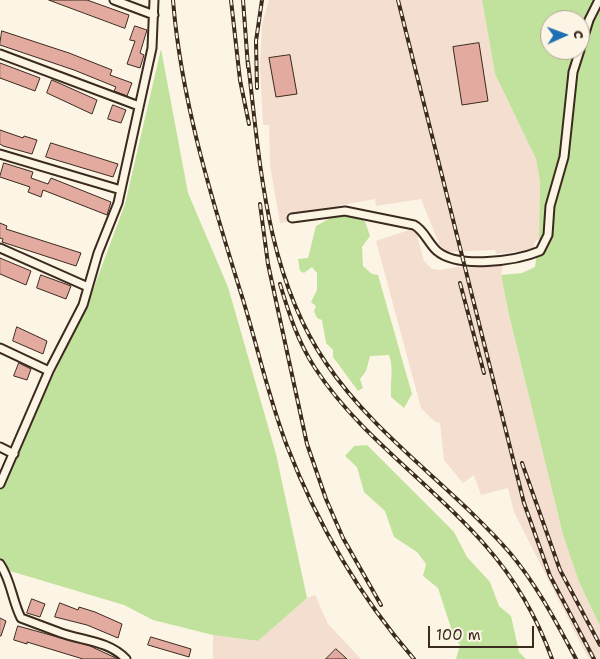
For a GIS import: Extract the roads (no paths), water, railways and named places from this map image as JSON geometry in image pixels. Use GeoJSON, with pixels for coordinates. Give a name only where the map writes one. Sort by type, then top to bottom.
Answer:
{"type":"FeatureCollection","features":[{"type":"Feature","properties":{"kind":"street"},"geometry":{"type":"LineString","coordinates":[[114,0],[154,15]]}},
{"type":"Feature","properties":{"kind":"street"},"geometry":{"type":"LineString","coordinates":[[0,484],[49,371],[83,305],[121,190],[152,48],[154,0]]}},
{"type":"Feature","properties":{"kind":"street"},"geometry":{"type":"LineString","coordinates":[[590,18],[599,0]]}},
{"type":"Feature","properties":{"kind":"street"},"geometry":{"type":"LineString","coordinates":[[0,54],[138,106]]}},
{"type":"Feature","properties":{"kind":"street"},"geometry":{"type":"LineString","coordinates":[[292,218],[345,211],[414,225],[420,228],[436,250],[453,260],[496,260],[528,256],[540,251],[548,236],[550,206],[564,157],[573,72],[577,60]]}},
{"type":"Feature","properties":{"kind":"street"},"geometry":{"type":"LineString","coordinates":[[0,154],[121,190]]}},
{"type":"Feature","properties":{"kind":"street"},"geometry":{"type":"LineString","coordinates":[[0,248],[88,287]]}},
{"type":"Feature","properties":{"kind":"street"},"geometry":{"type":"LineString","coordinates":[[0,348],[49,371]]}},
{"type":"Feature","properties":{"kind":"street"},"geometry":{"type":"LineString","coordinates":[[0,447],[14,454]]}},
{"type":"Feature","properties":{"kind":"street"},"geometry":{"type":"LineString","coordinates":[[0,564],[6,573],[12,602],[21,618],[62,633],[108,645],[120,652],[126,659]]}},
{"type":"Feature","properties":{"kind":"railway"},"geometry":{"type":"LineString","coordinates":[[173,0],[183,73],[207,181],[287,446],[326,531],[358,585],[414,659]]}},
{"type":"Feature","properties":{"kind":"railway"},"geometry":{"type":"LineString","coordinates":[[231,0],[240,80],[249,124]]}},
{"type":"Feature","properties":{"kind":"railway"},"geometry":{"type":"LineString","coordinates":[[243,0],[248,67]]}},
{"type":"Feature","properties":{"kind":"railway"},"geometry":{"type":"LineString","coordinates":[[257,88],[256,41],[262,0]]}},
{"type":"Feature","properties":{"kind":"railway"},"geometry":{"type":"LineString","coordinates":[[398,0],[524,503],[550,576],[594,659]]}},
{"type":"Feature","properties":{"kind":"railway"},"geometry":{"type":"LineString","coordinates":[[248,62],[262,179],[269,218],[278,256],[290,293],[306,329],[326,363],[346,390],[391,438],[464,505],[520,565],[576,659]]}},
{"type":"Feature","properties":{"kind":"railway"},"geometry":{"type":"LineString","coordinates":[[260,204],[268,264],[307,444],[326,499],[343,538],[381,605]]}},
{"type":"Feature","properties":{"kind":"railway"},"geometry":{"type":"LineString","coordinates":[[460,283],[484,373]]}},
{"type":"Feature","properties":{"kind":"railway"},"geometry":{"type":"LineString","coordinates":[[280,284],[299,338],[315,368],[333,393],[374,438],[464,522],[496,558],[532,613],[552,659]]}},
{"type":"Feature","properties":{"kind":"railway"},"geometry":{"type":"LineString","coordinates":[[522,463],[560,570],[600,645]]}}]}
